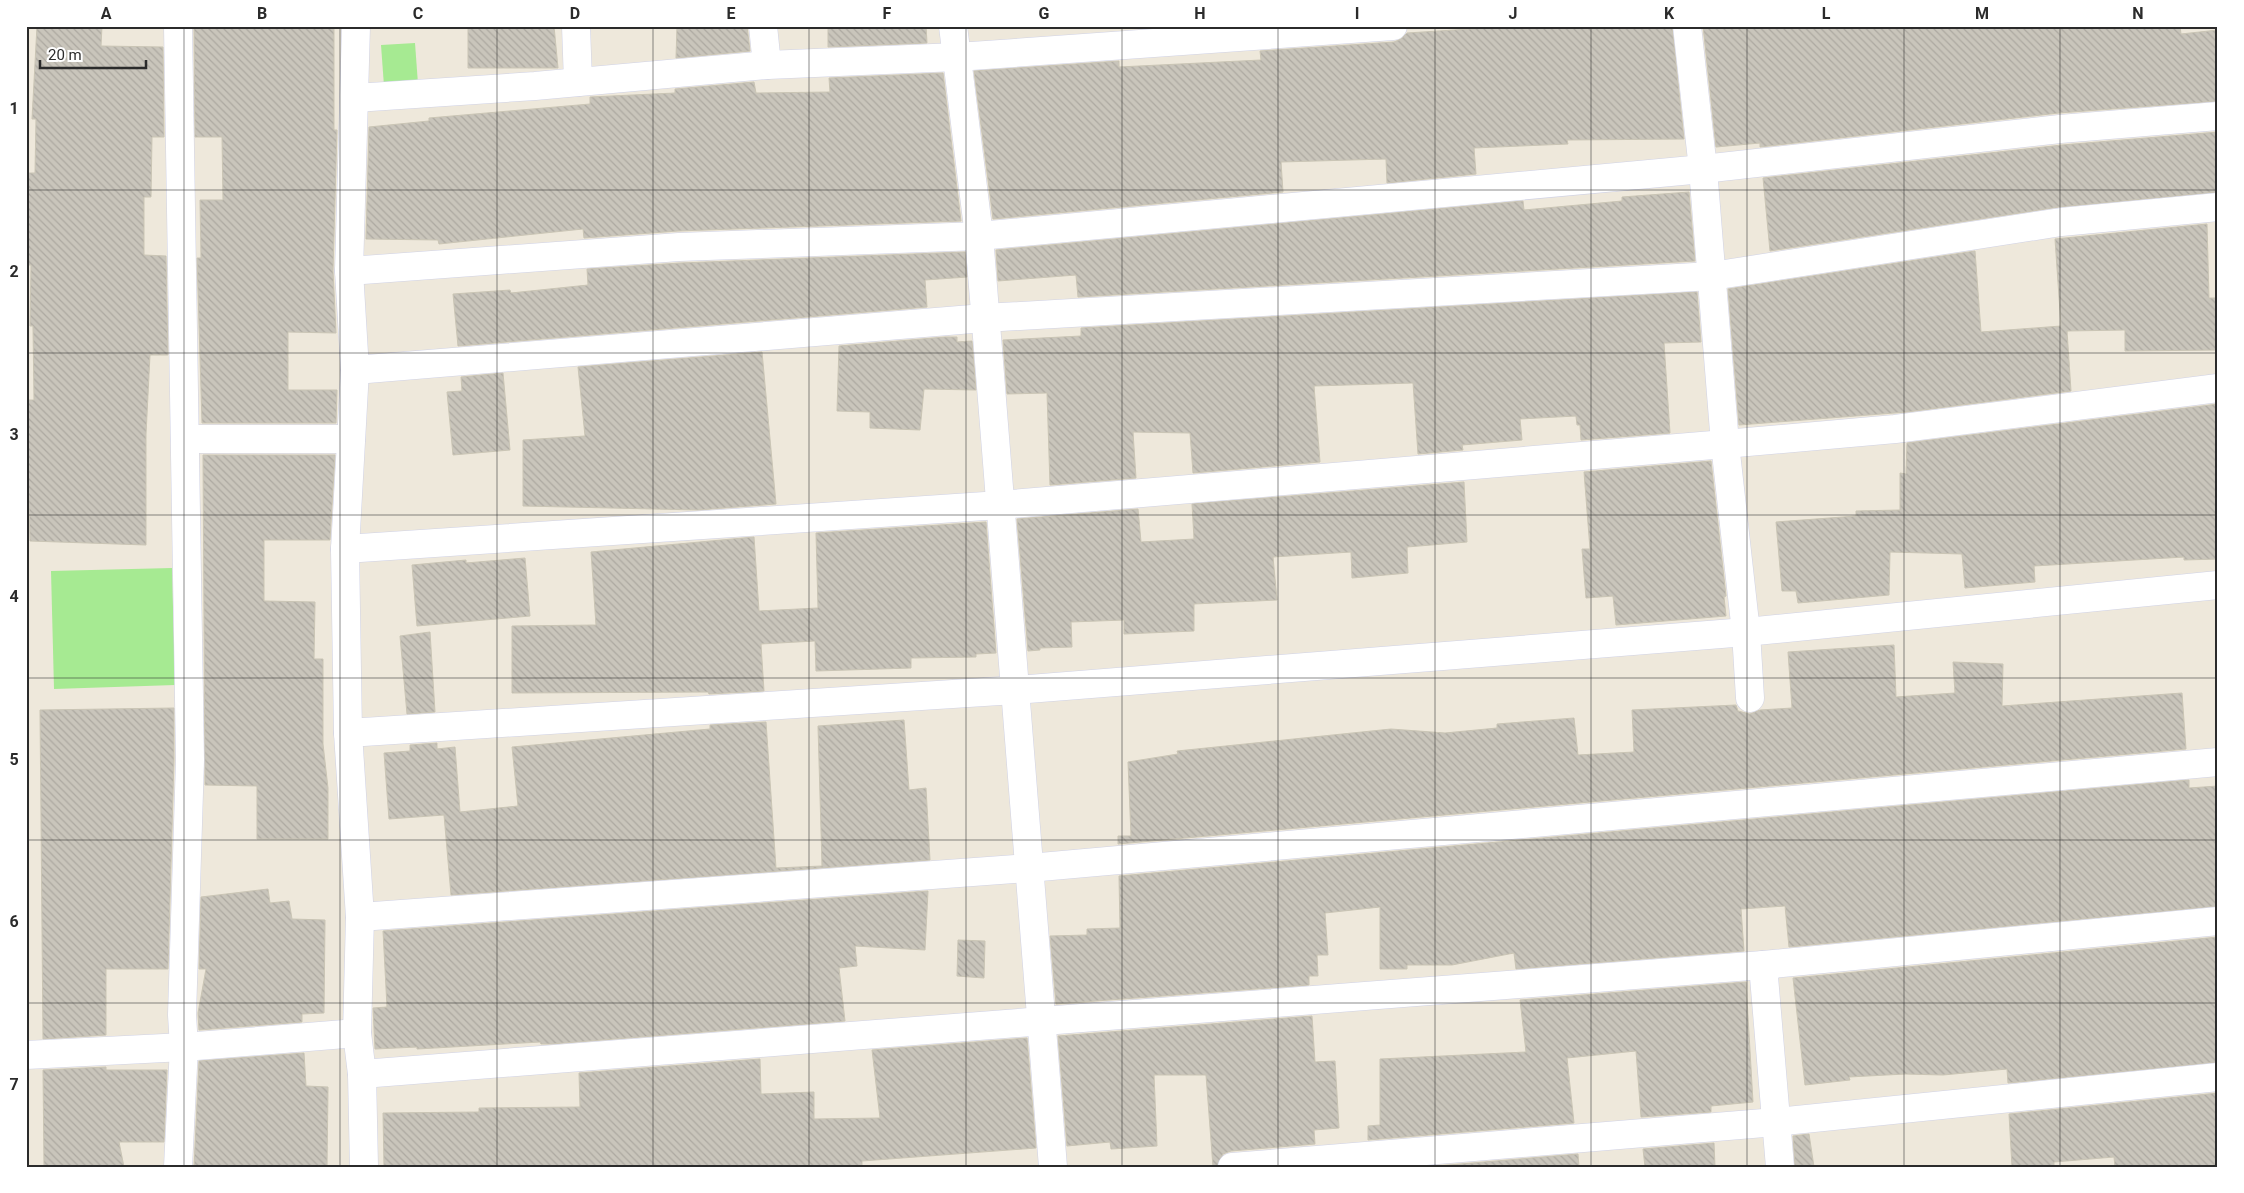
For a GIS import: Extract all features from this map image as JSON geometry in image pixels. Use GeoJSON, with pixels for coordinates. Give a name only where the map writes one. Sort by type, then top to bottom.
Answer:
{"type":"FeatureCollection","features":[{"type":"Feature","properties":{"kind":"street"},"geometry":{"type":"LineString","coordinates":[[178,26],[190,760],[182,1015],[184,1047],[178,1167]]}},
{"type":"Feature","properties":{"kind":"street"},"geometry":{"type":"LineString","coordinates":[[356,26],[349,271],[355,370],[345,549],[348,733],[360,917],[357,1033],[362,1074],[364,1167]]}},
{"type":"Feature","properties":{"kind":"street"},"geometry":{"type":"LineString","coordinates":[[576,26],[578,82]]}},
{"type":"Feature","properties":{"kind":"street"},"geometry":{"type":"LineString","coordinates":[[762,26],[767,66]]}},
{"type":"Feature","properties":{"kind":"street"},"geometry":{"type":"LineString","coordinates":[[953,26],[979,236],[1052,1167]]}},
{"type":"Feature","properties":{"kind":"street"},"geometry":{"type":"LineString","coordinates":[[355,98],[767,66],[957,57],[1136,36],[1393,26]]}},
{"type":"Feature","properties":{"kind":"street"},"geometry":{"type":"LineString","coordinates":[[1687,26],[1703,169],[1725,444],[1746,632],[1750,698]]}},
{"type":"Feature","properties":{"kind":"street"},"geometry":{"type":"LineString","coordinates":[[349,271],[679,247],[979,236],[1703,169],[2060,129],[2218,116]]}},
{"type":"Feature","properties":{"kind":"street"},"geometry":{"type":"LineString","coordinates":[[355,370],[984,318],[1712,276],[2061,222],[2218,207]]}},
{"type":"Feature","properties":{"kind":"street"},"geometry":{"type":"LineString","coordinates":[[345,549],[1000,505],[1725,444],[1895,429],[2218,388]]}},
{"type":"Feature","properties":{"kind":"street"},"geometry":{"type":"LineString","coordinates":[[185,439],[351,439]]}},
{"type":"Feature","properties":{"kind":"street"},"geometry":{"type":"LineString","coordinates":[[348,733],[1015,690],[1746,632],[2218,585]]}},
{"type":"Feature","properties":{"kind":"street"},"geometry":{"type":"LineString","coordinates":[[360,917],[1029,868],[2218,762]]}},
{"type":"Feature","properties":{"kind":"street"},"geometry":{"type":"LineString","coordinates":[[362,1074],[1764,965],[2218,921]]}},
{"type":"Feature","properties":{"kind":"street"},"geometry":{"type":"LineString","coordinates":[[1764,965],[1780,1167]]}},
{"type":"Feature","properties":{"kind":"street"},"geometry":{"type":"LineString","coordinates":[[26,1055],[184,1047],[357,1033]]}},
{"type":"Feature","properties":{"kind":"street"},"geometry":{"type":"LineString","coordinates":[[1232,1167],[1776,1122],[2218,1077]]}},
{"type":"Feature","properties":{"kind":"green space"},"geometry":{"type":"Polygon","coordinates":[[[415,43],[418,84],[384,86],[381,45],[415,43]]]}},
{"type":"Feature","properties":{"kind":"green space"},"geometry":{"type":"Polygon","coordinates":[[[172,568],[175,685],[54,689],[51,571],[172,568]]]}},
{"type":"Feature","properties":{"kind":"building"},"geometry":{"type":"Polygon","coordinates":[[[37,26],[102,26],[101,46],[163,47],[164,137],[152,137],[151,197],[144,197],[144,255],[166,256],[168,355],[150,355],[146,434],[146,545],[30,541],[26,400],[34,400],[33,326],[30,326],[31,265],[26,265],[26,173],[35,173],[36,119],[32,119],[37,26]]]}},
{"type":"Feature","properties":{"kind":"building"},"geometry":{"type":"Polygon","coordinates":[[[194,26],[334,26],[334,130],[337,130],[333,271],[336,333],[288,332],[288,390],[337,390],[336,423],[202,423],[197,258],[201,258],[200,200],[223,200],[222,137],[195,137],[194,26]]]}},
{"type":"Feature","properties":{"kind":"building"},"geometry":{"type":"Polygon","coordinates":[[[468,26],[554,26],[558,68],[468,68],[468,26]]]}},
{"type":"Feature","properties":{"kind":"building"},"geometry":{"type":"Polygon","coordinates":[[[677,26],[747,26],[750,51],[676,58],[677,26]]]}},
{"type":"Feature","properties":{"kind":"building"},"geometry":{"type":"Polygon","coordinates":[[[828,26],[926,26],[927,43],[828,47],[828,26]]]}},
{"type":"Feature","properties":{"kind":"building"},"geometry":{"type":"Polygon","coordinates":[[[1517,26],[1672,26],[1684,139],[1567,140],[1568,144],[1474,148],[1476,174],[1387,183],[1386,159],[1281,162],[1283,192],[993,219],[974,71],[1119,61],[1119,67],[1261,60],[1260,51],[1394,42],[1401,39],[1407,33],[1517,26]]]}},
{"type":"Feature","properties":{"kind":"building"},"geometry":{"type":"Polygon","coordinates":[[[1703,26],[2180,26],[2181,34],[2218,30],[2218,101],[2059,113],[1760,147],[1760,143],[1716,147],[1703,26]]]}},
{"type":"Feature","properties":{"kind":"building"},"geometry":{"type":"Polygon","coordinates":[[[943,73],[961,221],[678,231],[584,238],[583,229],[439,244],[438,240],[366,239],[369,127],[429,121],[429,118],[590,104],[590,97],[675,93],[675,89],[754,82],[756,93],[830,92],[829,78],[943,73]]]}},
{"type":"Feature","properties":{"kind":"building"},"geometry":{"type":"Polygon","coordinates":[[[2218,132],[2218,192],[2059,207],[1770,251],[1763,178],[2062,145],[2218,132]]]}},
{"type":"Feature","properties":{"kind":"building"},"geometry":{"type":"Polygon","coordinates":[[[1689,192],[1695,261],[1078,297],[1076,275],[998,281],[996,250],[1523,201],[1524,210],[1622,201],[1622,197],[1689,192]]]}},
{"type":"Feature","properties":{"kind":"building"},"geometry":{"type":"Polygon","coordinates":[[[2207,224],[2209,298],[2218,298],[2218,350],[2125,351],[2125,330],[2067,331],[2071,391],[1907,412],[1739,425],[1728,289],[1975,251],[1981,332],[2061,326],[2055,239],[2207,224]]]}},
{"type":"Feature","properties":{"kind":"building"},"geometry":{"type":"Polygon","coordinates":[[[965,252],[967,277],[925,280],[927,307],[458,346],[453,294],[510,290],[511,293],[588,285],[587,269],[680,263],[965,252]]]}},
{"type":"Feature","properties":{"kind":"building"},"geometry":{"type":"Polygon","coordinates":[[[1697,292],[1701,342],[1664,343],[1670,433],[1581,440],[1580,425],[1577,425],[1576,416],[1520,419],[1522,440],[1462,445],[1463,450],[1418,454],[1413,383],[1314,386],[1320,462],[1193,473],[1190,433],[1133,432],[1136,478],[1050,485],[1047,393],[1007,394],[1003,340],[1081,336],[1081,328],[1697,292]]]}},
{"type":"Feature","properties":{"kind":"building"},"geometry":{"type":"Polygon","coordinates":[[[957,337],[957,342],[972,341],[976,390],[924,389],[920,430],[870,428],[870,412],[837,411],[839,346],[957,337]]]}},
{"type":"Feature","properties":{"kind":"building"},"geometry":{"type":"Polygon","coordinates":[[[762,352],[776,504],[698,510],[523,506],[523,440],[585,436],[578,367],[762,352]]]}},
{"type":"Feature","properties":{"kind":"building"},"geometry":{"type":"Polygon","coordinates":[[[503,373],[510,450],[453,455],[447,392],[462,391],[461,377],[503,373]]]}},
{"type":"Feature","properties":{"kind":"building"},"geometry":{"type":"Polygon","coordinates":[[[2218,404],[2218,559],[2184,560],[2184,557],[2034,566],[2035,582],[1965,588],[1962,554],[1890,552],[1889,595],[1798,603],[1796,591],[1782,591],[1776,522],[1856,516],[1856,511],[1900,510],[1900,473],[1906,474],[1907,443],[2218,404]]]}},
{"type":"Feature","properties":{"kind":"building"},"geometry":{"type":"Polygon","coordinates":[[[203,455],[335,455],[330,540],[264,540],[264,601],[315,602],[314,659],[323,659],[323,744],[328,788],[328,839],[257,839],[257,786],[205,785],[203,455]]]}},
{"type":"Feature","properties":{"kind":"building"},"geometry":{"type":"Polygon","coordinates":[[[1711,461],[1726,596],[1724,597],[1726,616],[1616,625],[1613,596],[1586,598],[1582,549],[1590,549],[1584,472],[1711,461]]]}},
{"type":"Feature","properties":{"kind":"building"},"geometry":{"type":"Polygon","coordinates":[[[1464,482],[1467,542],[1407,547],[1408,573],[1352,578],[1351,552],[1273,557],[1277,600],[1194,604],[1194,631],[1124,634],[1124,620],[1071,622],[1072,647],[1040,648],[1040,650],[1028,651],[1017,519],[1138,509],[1141,542],[1194,539],[1192,504],[1464,482]]]}},
{"type":"Feature","properties":{"kind":"building"},"geometry":{"type":"Polygon","coordinates":[[[986,522],[996,653],[976,654],[976,657],[911,658],[911,668],[816,671],[815,641],[761,644],[764,691],[709,694],[708,692],[512,693],[512,626],[596,625],[591,552],[754,537],[759,611],[818,608],[816,533],[986,522]]]}},
{"type":"Feature","properties":{"kind":"building"},"geometry":{"type":"Polygon","coordinates":[[[525,558],[530,616],[417,626],[412,565],[466,560],[466,563],[525,558]]]}},
{"type":"Feature","properties":{"kind":"building"},"geometry":{"type":"Polygon","coordinates":[[[430,632],[435,712],[407,714],[400,636],[430,632]]]}},
{"type":"Feature","properties":{"kind":"building"},"geometry":{"type":"Polygon","coordinates":[[[1894,645],[1896,697],[1955,693],[1953,662],[2003,664],[2002,706],[2182,693],[2186,749],[1118,844],[1118,836],[1131,836],[1128,762],[1178,754],[1177,751],[1391,729],[1445,733],[1497,728],[1497,724],[1574,718],[1578,755],[1634,752],[1632,710],[1736,705],[1738,711],[1750,714],[1760,710],[1792,708],[1788,652],[1894,645]]]}},
{"type":"Feature","properties":{"kind":"building"},"geometry":{"type":"Polygon","coordinates":[[[174,708],[168,969],[106,969],[106,1035],[43,1039],[40,710],[174,708]]]}},
{"type":"Feature","properties":{"kind":"building"},"geometry":{"type":"Polygon","coordinates":[[[904,720],[909,790],[926,788],[930,860],[451,895],[444,815],[389,819],[384,753],[410,751],[410,745],[437,743],[437,749],[455,747],[460,812],[518,806],[512,747],[710,729],[710,725],[766,722],[776,868],[822,866],[818,726],[904,720]]]}},
{"type":"Feature","properties":{"kind":"building"},"geometry":{"type":"Polygon","coordinates":[[[2189,780],[2189,788],[2218,786],[2218,906],[1789,947],[1785,906],[1741,909],[1744,951],[1516,969],[1514,953],[1452,965],[1407,965],[1407,969],[1380,969],[1380,907],[1325,913],[1328,955],[1317,955],[1318,976],[1309,976],[1309,985],[1056,1004],[1050,936],[1087,935],[1087,929],[1120,928],[1119,876],[2189,780]]]}},
{"type":"Feature","properties":{"kind":"building"},"geometry":{"type":"Polygon","coordinates":[[[268,889],[270,903],[289,901],[292,919],[325,920],[324,1013],[302,1014],[302,1022],[199,1030],[198,1013],[206,969],[199,969],[201,897],[268,889]]]}},
{"type":"Feature","properties":{"kind":"building"},"geometry":{"type":"Polygon","coordinates":[[[928,891],[925,950],[855,946],[857,966],[839,968],[845,1021],[551,1044],[541,1044],[540,1042],[417,1049],[417,1047],[375,1049],[373,1008],[387,1007],[383,931],[928,891]]]}},
{"type":"Feature","properties":{"kind":"building"},"geometry":{"type":"Polygon","coordinates":[[[2218,937],[2218,1062],[2008,1083],[2007,1069],[1943,1075],[1905,1074],[1849,1077],[1850,1080],[1805,1085],[1793,978],[2218,937]]]}},
{"type":"Feature","properties":{"kind":"building"},"geometry":{"type":"Polygon","coordinates":[[[958,940],[985,941],[984,978],[957,976],[958,940]]]}},
{"type":"Feature","properties":{"kind":"building"},"geometry":{"type":"Polygon","coordinates":[[[1746,982],[1753,1102],[1711,1106],[1711,1112],[1641,1117],[1636,1051],[1567,1058],[1574,1123],[1368,1140],[1368,1126],[1380,1125],[1380,1059],[1526,1052],[1520,1000],[1746,982]]]}},
{"type":"Feature","properties":{"kind":"building"},"geometry":{"type":"Polygon","coordinates":[[[1312,1016],[1315,1062],[1335,1061],[1339,1128],[1314,1130],[1315,1144],[1231,1151],[1223,1154],[1217,1167],[1213,1167],[1206,1075],[1154,1075],[1157,1146],[1111,1149],[1110,1142],[1067,1146],[1058,1036],[1312,1016]]]}},
{"type":"Feature","properties":{"kind":"building"},"geometry":{"type":"Polygon","coordinates":[[[1027,1038],[1036,1148],[862,1161],[862,1167],[384,1167],[383,1113],[479,1112],[479,1108],[580,1107],[579,1073],[760,1059],[761,1094],[814,1092],[814,1119],[880,1118],[872,1050],[1027,1038]]]}},
{"type":"Feature","properties":{"kind":"building"},"geometry":{"type":"Polygon","coordinates":[[[304,1053],[306,1086],[328,1087],[327,1167],[194,1167],[199,1061],[304,1053]]]}},
{"type":"Feature","properties":{"kind":"building"},"geometry":{"type":"Polygon","coordinates":[[[106,1067],[106,1070],[167,1070],[164,1142],[119,1142],[124,1167],[44,1167],[43,1070],[106,1067]]]}},
{"type":"Feature","properties":{"kind":"building"},"geometry":{"type":"Polygon","coordinates":[[[2218,1093],[2218,1167],[2115,1167],[2114,1157],[2054,1162],[2054,1167],[2012,1167],[2009,1114],[2218,1093]]]}},
{"type":"Feature","properties":{"kind":"building"},"geometry":{"type":"Polygon","coordinates":[[[1809,1134],[1814,1167],[1795,1167],[1793,1136],[1809,1134]]]}},
{"type":"Feature","properties":{"kind":"building"},"geometry":{"type":"Polygon","coordinates":[[[1714,1143],[1715,1167],[1645,1167],[1643,1149],[1714,1143]]]}},
{"type":"Feature","properties":{"kind":"building"},"geometry":{"type":"Polygon","coordinates":[[[1578,1154],[1579,1167],[1425,1167],[1578,1154]]]}}]}
